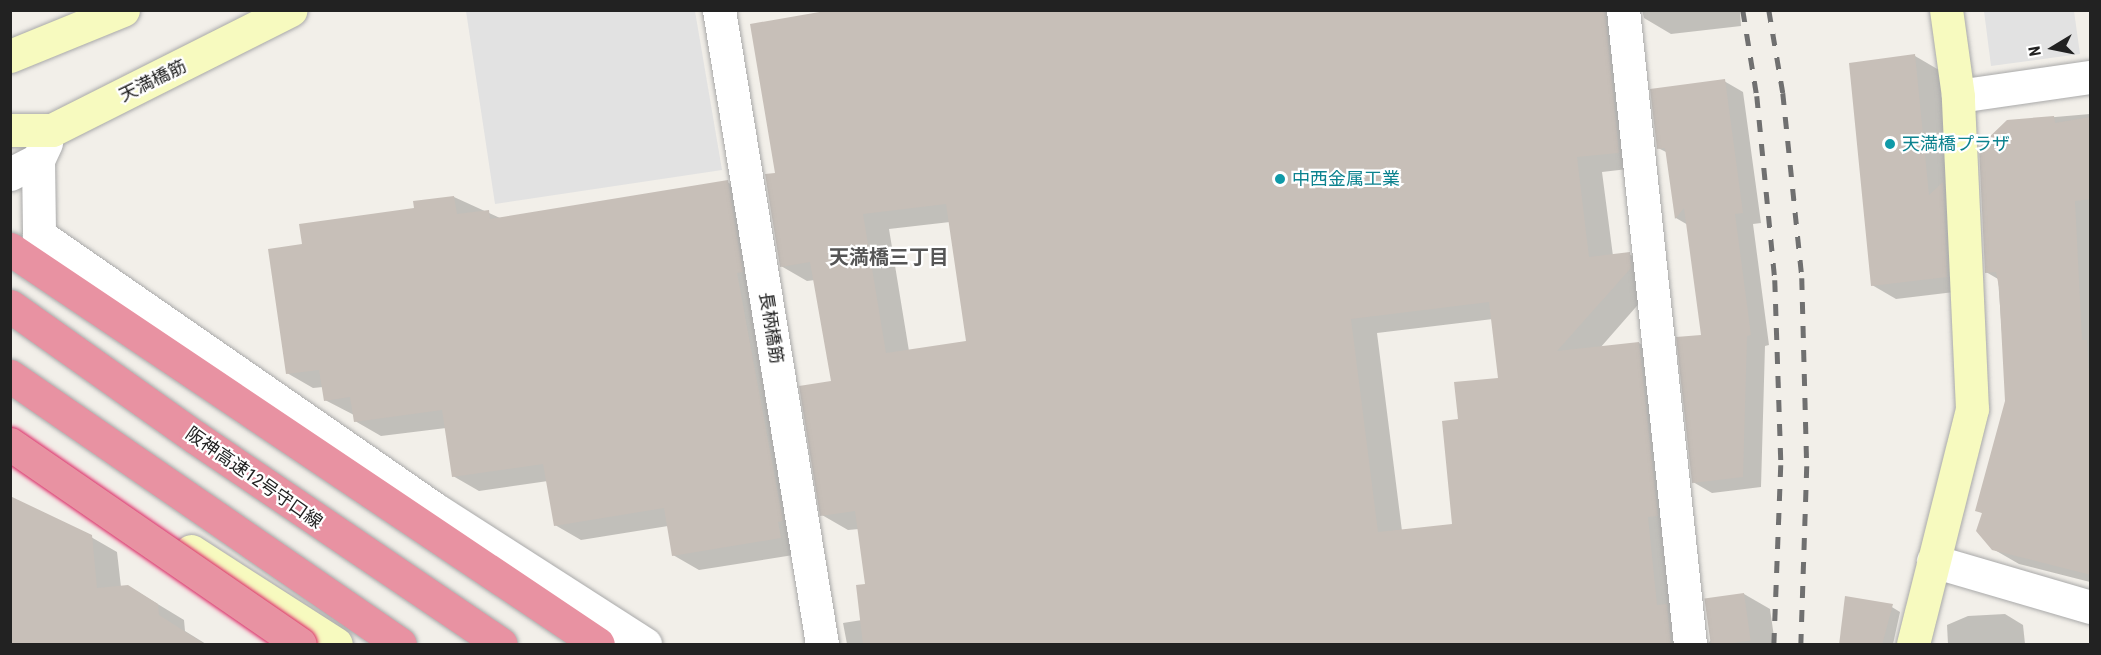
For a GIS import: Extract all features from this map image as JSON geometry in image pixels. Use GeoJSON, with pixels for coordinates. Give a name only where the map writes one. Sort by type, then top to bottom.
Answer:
{"type":"FeatureCollection","features":[{"type":"Feature","properties":{"kind":"highway"},"geometry":{"type":"LineString","coordinates":[[20,240],[598,645]]}},
{"type":"Feature","properties":{"kind":"highway","name":"阪神高速12号守口線"},"geometry":{"type":"LineString","coordinates":[[10,306],[214,450],[501,645]]}},
{"type":"Feature","properties":{"kind":"highway"},"geometry":{"type":"LineString","coordinates":[[10,376],[400,645]]}},
{"type":"Feature","properties":{"kind":"highway"},"geometry":{"type":"LineString","coordinates":[[10,444],[300,645]]}},
{"type":"Feature","properties":{"kind":"street"},"geometry":{"type":"LineString","coordinates":[[10,56],[123,10]]}},
{"type":"Feature","properties":{"kind":"street","name":"天満橋筋"},"geometry":{"type":"LineString","coordinates":[[10,130],[52,130],[291,10]]}},
{"type":"Feature","properties":{"kind":"street","name":"長柄橋筋"},"geometry":{"type":"LineString","coordinates":[[719,10],[822,645]]}},
{"type":"Feature","properties":{"kind":"street"},"geometry":{"type":"LineString","coordinates":[[1623,10],[1690,645]]}},
{"type":"Feature","properties":{"kind":"street"},"geometry":{"type":"LineString","coordinates":[[1913,645],[1972,409],[1958,96],[1946,10]]}},
{"type":"Feature","properties":{"kind":"street"},"geometry":{"type":"LineString","coordinates":[[1958,96],[2091,77]]}},
{"type":"Feature","properties":{"kind":"street"},"geometry":{"type":"LineString","coordinates":[[52,130],[24,167],[20,240],[645,645]]}},
{"type":"Feature","properties":{"kind":"street"},"geometry":{"type":"LineString","coordinates":[[10,450],[134,514],[336,645]]}},
{"type":"Feature","properties":{"kind":"street"},"geometry":{"type":"LineString","coordinates":[[1933,561],[2091,607]]}},
{"type":"Feature","properties":{"kind":"shaded area"},"geometry":{"type":"Polygon","coordinates":[[[466,11],[695,11],[722,170],[495,204],[466,11]]]}},
{"type":"Feature","properties":{"kind":"shaded area"},"geometry":{"type":"Polygon","coordinates":[[[1984,11],[2074,11],[2080,54],[1991,66],[1984,11]]]}},
{"type":"Feature","properties":{"kind":"building"},"geometry":{"type":"Polygon","coordinates":[[[831,10],[1605,10],[1619,153],[1577,157],[1589,257],[1630,252],[1631,268],[1557,351],[1639,342],[1658,516],[1648,517],[1657,605],[1667,604],[1671,645],[863,645],[856,585],[865,584],[855,511],[820,516],[799,386],[831,381],[810,262],[780,267],[765,174],[775,173],[750,24],[831,10]],[[946,204],[863,214],[886,353],[966,341],[946,204]],[[1489,302],[1351,319],[1378,532],[1452,524],[1442,421],[1458,419],[1454,382],[1498,378],[1489,302]]]}},
{"type":"Feature","properties":{"kind":"building","name":"天満橋プラザ"},"geometry":{"type":"Polygon","coordinates":[[[1915,54],[1929,195],[1943,182],[1947,277],[1871,286],[1849,63],[1915,54]]]}},
{"type":"Feature","properties":{"kind":"building"},"geometry":{"type":"Polygon","coordinates":[[[1725,79],[1743,213],[1735,214],[1751,335],[1747,336],[1743,477],[1692,483],[1676,337],[1701,335],[1684,208],[1675,219],[1665,148],[1657,149],[1650,89],[1725,79]]]}},
{"type":"Feature","properties":{"kind":"building"},"geometry":{"type":"Polygon","coordinates":[[[2054,116],[2055,123],[2091,117],[2091,199],[2075,201],[2082,340],[2087,340],[2091,408],[2091,575],[1992,550],[1976,531],[1982,513],[1975,511],[2005,401],[1999,287],[1996,272],[1985,273],[1979,147],[2007,120],[2054,116]]]}},
{"type":"Feature","properties":{"kind":"building"},"geometry":{"type":"Polygon","coordinates":[[[728,180],[743,272],[737,273],[783,521],[778,522],[781,538],[672,556],[664,508],[554,526],[543,464],[452,477],[442,410],[354,422],[350,397],[324,401],[319,370],[286,374],[268,249],[302,244],[299,224],[414,208],[413,201],[454,196],[457,214],[489,210],[490,219],[728,180]]]}},
{"type":"Feature","properties":{"kind":"building"},"geometry":{"type":"Polygon","coordinates":[[[10,496],[92,535],[97,588],[128,585],[158,604],[159,615],[206,645],[10,645],[10,496]]]}},
{"type":"Feature","properties":{"kind":"building"},"geometry":{"type":"Polygon","coordinates":[[[1744,593],[1751,641],[1711,644],[1704,599],[1744,593]]]}},
{"type":"Feature","properties":{"kind":"building"},"geometry":{"type":"Polygon","coordinates":[[[1845,596],[1893,604],[1882,645],[1839,645],[1845,596]]]}},
{"type":"Feature","properties":{"kind":"railway"},"geometry":{"type":"LineString","coordinates":[[1743,10],[1757,96],[1775,280],[1781,465],[1774,644]]}},
{"type":"Feature","properties":{"kind":"railway"},"geometry":{"type":"LineString","coordinates":[[1769,10],[1783,93],[1802,278],[1807,466],[1801,644]]}},
{"type":"Feature","properties":{"kind":"place","name":"天満橋プラザ"},"geometry":{"type":"Point","coordinates":[1890,144]}},
{"type":"Feature","properties":{"kind":"place","name":"中西金属工業"},"geometry":{"type":"Point","coordinates":[1280,179]}},
{"type":"Feature","properties":{"kind":"district","name":"天満橋三丁目"},"geometry":{"type":"Point","coordinates":[889,257]}}]}
